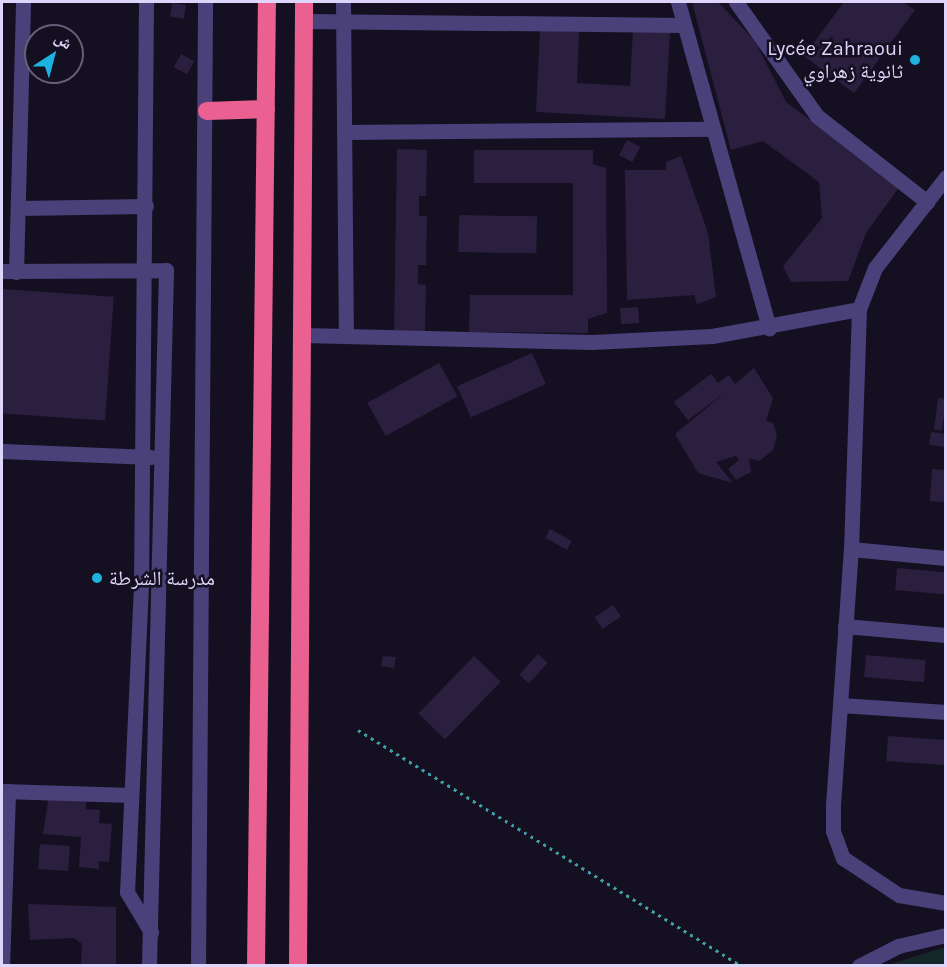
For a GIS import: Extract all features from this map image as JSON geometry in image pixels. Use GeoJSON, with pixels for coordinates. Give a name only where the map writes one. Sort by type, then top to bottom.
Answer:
{"type":"FeatureCollection","features":[{"type":"Feature","properties":{"kind":"highway"},"geometry":{"type":"LineString","coordinates":[[256,966],[267,2]]}},
{"type":"Feature","properties":{"kind":"highway"},"geometry":{"type":"LineString","coordinates":[[298,966],[304,2]]}},
{"type":"Feature","properties":{"kind":"highway"},"geometry":{"type":"LineString","coordinates":[[207,111],[266,109]]}},
{"type":"Feature","properties":{"kind":"street"},"geometry":{"type":"LineString","coordinates":[[23,2],[18,207],[9,271],[166,270],[149,966]]}},
{"type":"Feature","properties":{"kind":"street"},"geometry":{"type":"LineString","coordinates":[[146,2],[142,456],[127,892],[151,932]]}},
{"type":"Feature","properties":{"kind":"street"},"geometry":{"type":"LineString","coordinates":[[198,966],[207,111],[205,2]]}},
{"type":"Feature","properties":{"kind":"street"},"geometry":{"type":"LineString","coordinates":[[343,2],[346,336]]}},
{"type":"Feature","properties":{"kind":"street"},"geometry":{"type":"LineString","coordinates":[[678,2],[769,329]]}},
{"type":"Feature","properties":{"kind":"street"},"geometry":{"type":"LineString","coordinates":[[736,2],[818,116],[927,202]]}},
{"type":"Feature","properties":{"kind":"street"},"geometry":{"type":"LineString","coordinates":[[305,21],[683,25]]}},
{"type":"Feature","properties":{"kind":"street"},"geometry":{"type":"LineString","coordinates":[[344,132],[713,129]]}},
{"type":"Feature","properties":{"kind":"street"},"geometry":{"type":"LineString","coordinates":[[945,177],[875,268],[859,309],[851,549],[833,831],[843,858],[899,895],[945,903]]}},
{"type":"Feature","properties":{"kind":"street"},"geometry":{"type":"LineString","coordinates":[[18,207],[146,206]]}},
{"type":"Feature","properties":{"kind":"street"},"geometry":{"type":"LineString","coordinates":[[303,335],[592,342],[769,329],[859,309]]}},
{"type":"Feature","properties":{"kind":"street"},"geometry":{"type":"LineString","coordinates":[[2,451],[162,457]]}},
{"type":"Feature","properties":{"kind":"street"},"geometry":{"type":"LineString","coordinates":[[851,549],[945,558]]}},
{"type":"Feature","properties":{"kind":"street"},"geometry":{"type":"LineString","coordinates":[[845,626],[945,635]]}},
{"type":"Feature","properties":{"kind":"street"},"geometry":{"type":"LineString","coordinates":[[840,705],[945,712]]}},
{"type":"Feature","properties":{"kind":"street"},"geometry":{"type":"LineString","coordinates":[[2,966],[5,791],[131,795]]}},
{"type":"Feature","properties":{"kind":"street"},"geometry":{"type":"LineString","coordinates":[[859,966],[898,946],[945,935]]}},
{"type":"Feature","properties":{"kind":"path"},"geometry":{"type":"LineString","coordinates":[[358,730],[742,966]]}},
{"type":"Feature","properties":{"kind":"green space"},"geometry":{"type":"Polygon","coordinates":[[[945,947],[945,965],[888,965],[945,947]]]}},
{"type":"Feature","properties":{"kind":"building"},"geometry":{"type":"Polygon","coordinates":[[[692,2],[718,2],[755,41],[786,102],[900,186],[866,233],[848,281],[791,282],[783,266],[822,218],[819,182],[763,141],[731,150],[692,2]]]}},
{"type":"Feature","properties":{"kind":"building"},"geometry":{"type":"Polygon","coordinates":[[[844,2],[903,2],[915,10],[854,93],[804,56],[844,2]]]}},
{"type":"Feature","properties":{"kind":"building"},"geometry":{"type":"Polygon","coordinates":[[[172,3],[186,5],[184,19],[170,17],[172,3]]]}},
{"type":"Feature","properties":{"kind":"building"},"geometry":{"type":"Polygon","coordinates":[[[633,29],[670,31],[665,119],[536,112],[540,30],[579,32],[577,83],[630,86],[633,29]]]}},
{"type":"Feature","properties":{"kind":"building"},"geometry":{"type":"Polygon","coordinates":[[[181,54],[194,61],[187,74],[174,67],[181,54]]]}},
{"type":"Feature","properties":{"kind":"building"},"geometry":{"type":"Polygon","coordinates":[[[627,140],[640,147],[632,162],[619,155],[627,140]]]}},
{"type":"Feature","properties":{"kind":"building"},"geometry":{"type":"Polygon","coordinates":[[[397,149],[427,150],[426,196],[419,196],[419,216],[427,216],[426,265],[418,265],[418,284],[426,285],[425,332],[394,332],[397,149]]]}},
{"type":"Feature","properties":{"kind":"building"},"geometry":{"type":"Polygon","coordinates":[[[474,150],[593,150],[593,164],[606,168],[607,313],[588,319],[588,333],[469,332],[470,295],[573,295],[573,183],[474,183],[474,150]]]}},
{"type":"Feature","properties":{"kind":"building"},"geometry":{"type":"Polygon","coordinates":[[[681,156],[708,233],[716,297],[697,304],[694,295],[627,300],[625,170],[666,170],[666,162],[681,156]]]}},
{"type":"Feature","properties":{"kind":"building"},"geometry":{"type":"Polygon","coordinates":[[[459,215],[537,216],[536,253],[458,252],[459,215]]]}},
{"type":"Feature","properties":{"kind":"building"},"geometry":{"type":"Polygon","coordinates":[[[2,289],[114,297],[105,421],[2,413],[2,289]]]}},
{"type":"Feature","properties":{"kind":"building"},"geometry":{"type":"Polygon","coordinates":[[[638,307],[639,323],[621,324],[620,308],[638,307]]]}},
{"type":"Feature","properties":{"kind":"building"},"geometry":{"type":"Polygon","coordinates":[[[532,353],[546,384],[471,417],[457,386],[532,353]]]}},
{"type":"Feature","properties":{"kind":"building"},"geometry":{"type":"Polygon","coordinates":[[[439,363],[457,396],[386,436],[367,403],[439,363]]]}},
{"type":"Feature","properties":{"kind":"building"},"geometry":{"type":"Polygon","coordinates":[[[754,368],[773,398],[766,421],[773,423],[777,435],[773,450],[759,461],[749,458],[751,472],[736,480],[728,469],[739,460],[736,456],[716,462],[733,483],[698,473],[675,434],[726,392],[688,420],[674,402],[711,374],[718,383],[729,375],[735,384],[754,368]]]}},
{"type":"Feature","properties":{"kind":"building"},"geometry":{"type":"Polygon","coordinates":[[[938,398],[946,399],[942,431],[934,430],[938,398]]]}},
{"type":"Feature","properties":{"kind":"building"},"geometry":{"type":"Polygon","coordinates":[[[931,432],[946,434],[944,447],[929,445],[931,432]]]}},
{"type":"Feature","properties":{"kind":"building"},"geometry":{"type":"Polygon","coordinates":[[[932,469],[946,470],[944,502],[930,501],[932,469]]]}},
{"type":"Feature","properties":{"kind":"building"},"geometry":{"type":"Polygon","coordinates":[[[550,529],[572,541],[567,550],[545,538],[550,529]]]}},
{"type":"Feature","properties":{"kind":"building"},"geometry":{"type":"Polygon","coordinates":[[[897,568],[946,572],[944,594],[895,590],[897,568]]]}},
{"type":"Feature","properties":{"kind":"building"},"geometry":{"type":"Polygon","coordinates":[[[613,605],[621,617],[603,629],[595,617],[613,605]]]}},
{"type":"Feature","properties":{"kind":"building"},"geometry":{"type":"Polygon","coordinates":[[[538,654],[548,663],[529,684],[519,675],[538,654]]]}},
{"type":"Feature","properties":{"kind":"building"},"geometry":{"type":"Polygon","coordinates":[[[866,655],[926,660],[924,682],[864,677],[866,655]]]}},
{"type":"Feature","properties":{"kind":"building"},"geometry":{"type":"Polygon","coordinates":[[[383,656],[396,657],[394,668],[381,666],[383,656]]]}},
{"type":"Feature","properties":{"kind":"building"},"geometry":{"type":"Polygon","coordinates":[[[474,656],[501,682],[445,739],[418,714],[474,656]]]}},
{"type":"Feature","properties":{"kind":"building"},"geometry":{"type":"Polygon","coordinates":[[[888,736],[946,740],[944,765],[886,761],[888,736]]]}},
{"type":"Feature","properties":{"kind":"building"},"geometry":{"type":"Polygon","coordinates":[[[49,795],[86,798],[86,809],[100,810],[99,823],[112,824],[109,862],[99,861],[99,869],[79,867],[81,837],[43,834],[49,795]]]}},
{"type":"Feature","properties":{"kind":"building"},"geometry":{"type":"Polygon","coordinates":[[[40,844],[70,846],[68,871],[38,869],[40,844]]]}},
{"type":"Feature","properties":{"kind":"building"},"geometry":{"type":"Polygon","coordinates":[[[28,904],[116,907],[116,966],[81,966],[82,944],[74,938],[30,940],[28,904]]]}},
{"type":"Feature","properties":{"kind":"place","name":"Lycée Zahraoui ثانوية زهراوي"},"geometry":{"type":"Point","coordinates":[915,60]}},
{"type":"Feature","properties":{"kind":"place","name":"مدرسة الشرطة"},"geometry":{"type":"Point","coordinates":[97,578]}}]}
